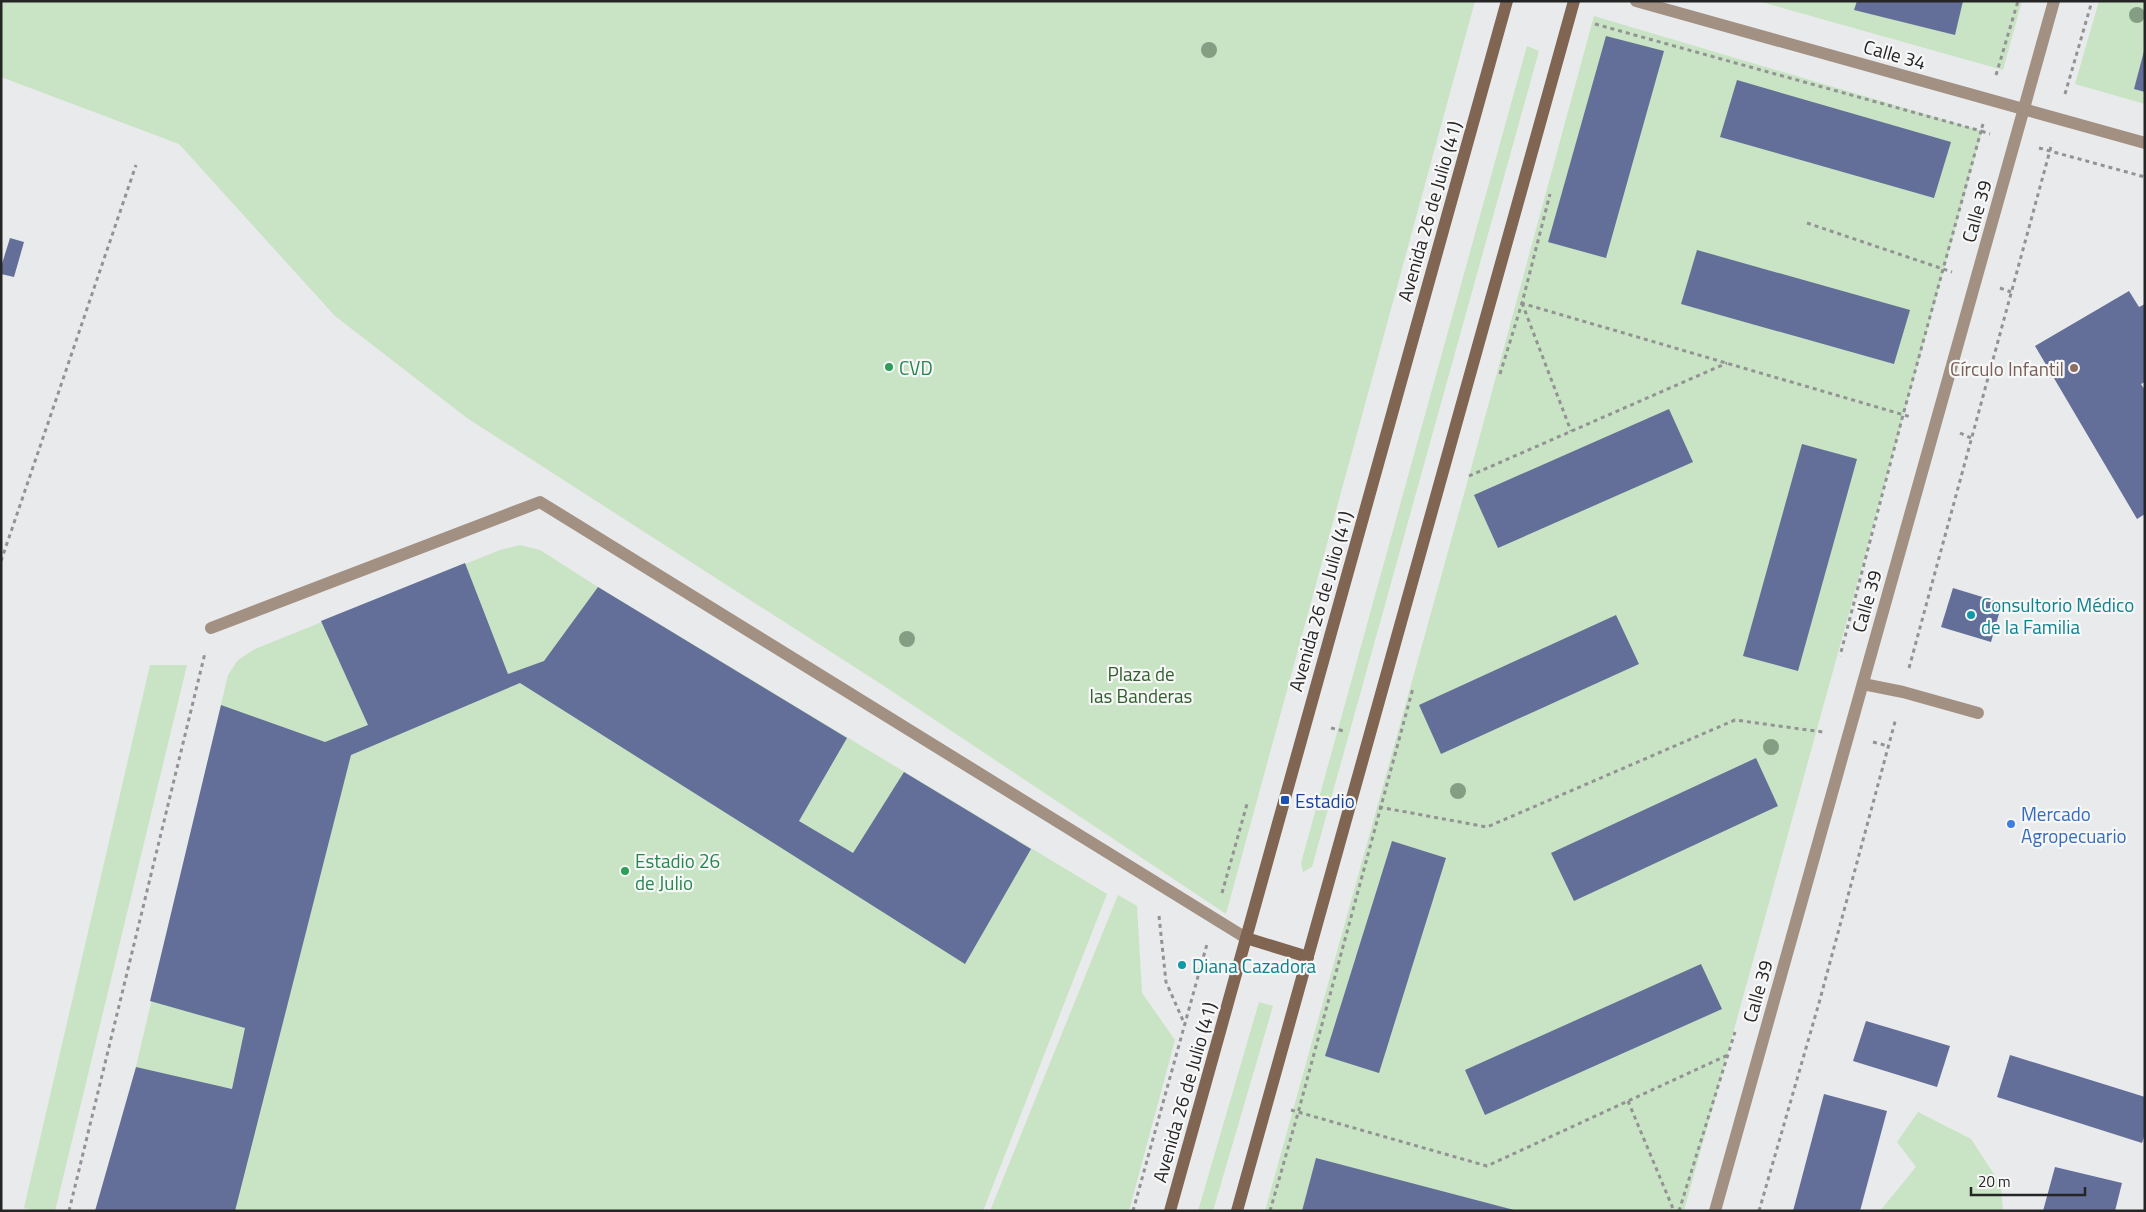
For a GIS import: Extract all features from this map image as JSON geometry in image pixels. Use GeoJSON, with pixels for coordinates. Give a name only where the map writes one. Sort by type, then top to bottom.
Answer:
{"type":"FeatureCollection","features":[{"type":"Feature","properties":{"kind":"main road","name":"Avenida 26 de Julio (41)"},"geometry":{"type":"LineString","coordinates":[[1170,1211],[1507,1]]}},
{"type":"Feature","properties":{"kind":"main road"},"geometry":{"type":"LineString","coordinates":[[1237,1211],[1574,1]]}},
{"type":"Feature","properties":{"kind":"main road"},"geometry":{"type":"LineString","coordinates":[[1246,938],[1308,957]]}},
{"type":"Feature","properties":{"kind":"street","name":"Calle 34"},"geometry":{"type":"LineString","coordinates":[[1636,1],[2145,143]]}},
{"type":"Feature","properties":{"kind":"street","name":"Calle 39"},"geometry":{"type":"LineString","coordinates":[[1715,1211],[2054,1]]}},
{"type":"Feature","properties":{"kind":"street"},"geometry":{"type":"LineString","coordinates":[[211,628],[540,502],[1246,938]]}},
{"type":"Feature","properties":{"kind":"street"},"geometry":{"type":"LineString","coordinates":[[1862,684],[1903,692],[1978,713]]}},
{"type":"Feature","properties":{"kind":"path"},"geometry":{"type":"LineString","coordinates":[[1838,664],[1903,415],[2018,1]]}},
{"type":"Feature","properties":{"kind":"path"},"geometry":{"type":"LineString","coordinates":[[1759,1211],[1819,1003],[1971,438],[2092,1]]}},
{"type":"Feature","properties":{"kind":"path"},"geometry":{"type":"LineString","coordinates":[[1592,33],[1597,16]]}},
{"type":"Feature","properties":{"kind":"path"},"geometry":{"type":"LineString","coordinates":[[1570,18],[2145,177]]}},
{"type":"Feature","properties":{"kind":"path"},"geometry":{"type":"LineString","coordinates":[[1,561],[136,165]]}},
{"type":"Feature","properties":{"kind":"path"},"geometry":{"type":"LineString","coordinates":[[1500,376],[1522,303],[1552,187]]}},
{"type":"Feature","properties":{"kind":"path"},"geometry":{"type":"LineString","coordinates":[[1807,223],[2011,292]]}},
{"type":"Feature","properties":{"kind":"path"},"geometry":{"type":"LineString","coordinates":[[1492,294],[1935,424],[1971,438]]}},
{"type":"Feature","properties":{"kind":"path"},"geometry":{"type":"LineString","coordinates":[[1522,303],[1571,431]]}},
{"type":"Feature","properties":{"kind":"path"},"geometry":{"type":"LineString","coordinates":[[1440,483],[1469,476],[1727,363]]}},
{"type":"Feature","properties":{"kind":"path"},"geometry":{"type":"LineString","coordinates":[[1467,485],[1472,466]]}},
{"type":"Feature","properties":{"kind":"path"},"geometry":{"type":"LineString","coordinates":[[69,1211],[211,628]]}},
{"type":"Feature","properties":{"kind":"path"},"geometry":{"type":"LineString","coordinates":[[1270,1211],[1414,684]]}},
{"type":"Feature","properties":{"kind":"path"},"geometry":{"type":"LineString","coordinates":[[1352,800],[1487,827],[1735,720],[1848,735],[1888,746]]}},
{"type":"Feature","properties":{"kind":"path"},"geometry":{"type":"LineString","coordinates":[[1818,741],[1823,722]]}},
{"type":"Feature","properties":{"kind":"path"},"geometry":{"type":"LineString","coordinates":[[1132,1211],[1247,804]]}},
{"type":"Feature","properties":{"kind":"path"},"geometry":{"type":"LineString","coordinates":[[1156,883],[1161,949],[1166,982],[1185,1026]]}},
{"type":"Feature","properties":{"kind":"path"},"geometry":{"type":"LineString","coordinates":[[1679,1211],[1737,1026]]}},
{"type":"Feature","properties":{"kind":"path"},"geometry":{"type":"LineString","coordinates":[[1266,1103],[1486,1166],[1728,1055],[1765,1034]]}},
{"type":"Feature","properties":{"kind":"path"},"geometry":{"type":"LineString","coordinates":[[1628,1101],[1674,1211]]}},
{"type":"Feature","properties":{"kind":"green space","name":"CVD"},"geometry":{"type":"Polygon","coordinates":[[[1,1],[1475,1],[1226,914],[884,686],[467,418],[335,316],[179,144],[1,77],[1,1]]]}},
{"type":"Feature","properties":{"kind":"green space"},"geometry":{"type":"Polygon","coordinates":[[[1758,1],[2022,1],[2003,70],[1758,1]]]}},
{"type":"Feature","properties":{"kind":"green space"},"geometry":{"type":"Polygon","coordinates":[[[2099,1],[2145,1],[2145,104],[2075,84],[2099,1]]]}},
{"type":"Feature","properties":{"kind":"green space"},"geometry":{"type":"Polygon","coordinates":[[[1594,16],[1982,131],[1684,1211],[1265,1211],[1469,476],[1594,16]]]}},
{"type":"Feature","properties":{"kind":"green space"},"geometry":{"type":"Polygon","coordinates":[[[1527,46],[1539,51],[1312,867],[1303,872],[1301,863],[1527,46]]]}},
{"type":"Feature","properties":{"kind":"green space","name":"Estadio 26 de Julio"},"geometry":{"type":"Polygon","coordinates":[[[520,545],[540,550],[598,587],[1107,894],[983,1211],[95,1211],[135,1071],[228,675],[238,660],[255,649],[500,550],[520,545]]]}},
{"type":"Feature","properties":{"kind":"green space"},"geometry":{"type":"Polygon","coordinates":[[[150,665],[187,665],[55,1211],[37,1211],[24,1208],[150,665]]]}},
{"type":"Feature","properties":{"kind":"green space"},"geometry":{"type":"Polygon","coordinates":[[[1118,895],[1137,906],[1142,993],[1175,1040],[1129,1211],[990,1211],[1118,895]]]}},
{"type":"Feature","properties":{"kind":"green space"},"geometry":{"type":"Polygon","coordinates":[[[1259,1002],[1273,1006],[1213,1211],[1198,1211],[1259,1002]]]}},
{"type":"Feature","properties":{"kind":"green space"},"geometry":{"type":"Polygon","coordinates":[[[1918,1112],[1971,1139],[2001,1185],[2003,1211],[1880,1211],[1916,1167],[1897,1142],[1918,1112]]]}},
{"type":"Feature","properties":{"kind":"building"},"geometry":{"type":"Polygon","coordinates":[[[1857,1],[1963,1],[1955,35],[1854,10],[1857,1]]]}},
{"type":"Feature","properties":{"kind":"building"},"geometry":{"type":"Polygon","coordinates":[[[1606,36],[1664,51],[1606,258],[1548,242],[1606,36]]]}},
{"type":"Feature","properties":{"kind":"building"},"geometry":{"type":"Polygon","coordinates":[[[2145,51],[2145,92],[2134,89],[2145,51]]]}},
{"type":"Feature","properties":{"kind":"building"},"geometry":{"type":"Polygon","coordinates":[[[1737,80],[1951,142],[1934,198],[1720,137],[1737,80]]]}},
{"type":"Feature","properties":{"kind":"building"},"geometry":{"type":"Polygon","coordinates":[[[10,238],[24,242],[14,277],[1,274],[1,267],[10,238]]]}},
{"type":"Feature","properties":{"kind":"building"},"geometry":{"type":"Polygon","coordinates":[[[1697,250],[1910,310],[1894,364],[1681,304],[1697,250]]]}},
{"type":"Feature","properties":{"kind":"building"},"geometry":{"type":"Polygon","coordinates":[[[2129,291],[2139,307],[2145,304],[2145,382],[2141,384],[2145,390],[2145,514],[2137,519],[2035,346],[2129,291]]]}},
{"type":"Feature","properties":{"kind":"building"},"geometry":{"type":"Polygon","coordinates":[[[1669,409],[1693,462],[1498,548],[1474,495],[1669,409]]]}},
{"type":"Feature","properties":{"kind":"building"},"geometry":{"type":"Polygon","coordinates":[[[1802,444],[1857,459],[1798,671],[1743,656],[1802,444]]]}},
{"type":"Feature","properties":{"kind":"building"},"geometry":{"type":"Polygon","coordinates":[[[465,563],[508,674],[544,661],[598,587],[847,738],[799,821],[853,853],[904,772],[1031,849],[965,964],[520,683],[351,755],[235,1211],[95,1211],[136,1067],[232,1089],[245,1028],[150,1001],[221,705],[325,742],[368,725],[321,621],[465,563]]]}},
{"type":"Feature","properties":{"kind":"building","name":"Consultorio Médico de la Familia"},"geometry":{"type":"Polygon","coordinates":[[[1953,588],[2002,603],[1991,642],[1941,627],[1953,588]]]}},
{"type":"Feature","properties":{"kind":"building"},"geometry":{"type":"Polygon","coordinates":[[[1616,615],[1639,664],[1441,754],[1419,705],[1616,615]]]}},
{"type":"Feature","properties":{"kind":"building"},"geometry":{"type":"Polygon","coordinates":[[[1756,758],[1778,806],[1574,901],[1551,853],[1756,758]]]}},
{"type":"Feature","properties":{"kind":"building"},"geometry":{"type":"Polygon","coordinates":[[[1392,841],[1446,858],[1379,1073],[1325,1056],[1392,841]]]}},
{"type":"Feature","properties":{"kind":"building"},"geometry":{"type":"Polygon","coordinates":[[[1701,964],[1722,1009],[1485,1115],[1465,1070],[1701,964]]]}},
{"type":"Feature","properties":{"kind":"building"},"geometry":{"type":"Polygon","coordinates":[[[1866,1021],[1950,1046],[1937,1087],[1853,1061],[1866,1021]]]}},
{"type":"Feature","properties":{"kind":"building"},"geometry":{"type":"Polygon","coordinates":[[[2010,1055],[2145,1097],[2145,1134],[2142,1143],[1997,1097],[2010,1055]]]}},
{"type":"Feature","properties":{"kind":"building"},"geometry":{"type":"Polygon","coordinates":[[[1824,1094],[1887,1111],[1860,1211],[1793,1211],[1824,1094]]]}},
{"type":"Feature","properties":{"kind":"building"},"geometry":{"type":"Polygon","coordinates":[[[1316,1158],[1514,1210],[1514,1211],[1302,1211],[1316,1158]]]}},
{"type":"Feature","properties":{"kind":"building"},"geometry":{"type":"Polygon","coordinates":[[[2055,1167],[2122,1183],[2115,1211],[2043,1211],[2055,1167]]]}},
{"type":"Feature","properties":{"kind":"place","name":"CVD"},"geometry":{"type":"Point","coordinates":[889,367]}},
{"type":"Feature","properties":{"kind":"place","name":"Círculo Infantil"},"geometry":{"type":"Point","coordinates":[2074,368]}},
{"type":"Feature","properties":{"kind":"place","name":"Consultorio Médico de la Familia"},"geometry":{"type":"Point","coordinates":[1971,615]}},
{"type":"Feature","properties":{"kind":"place","name":"Estadio"},"geometry":{"type":"Point","coordinates":[1285,800]}},
{"type":"Feature","properties":{"kind":"place","name":"Mercado Agropecuario"},"geometry":{"type":"Point","coordinates":[2011,824]}},
{"type":"Feature","properties":{"kind":"place","name":"Estadio 26 de Julio"},"geometry":{"type":"Point","coordinates":[625,871]}},
{"type":"Feature","properties":{"kind":"place","name":"Diana Cazadora"},"geometry":{"type":"Point","coordinates":[1182,965]}},
{"type":"Feature","properties":{"kind":"park label","name":"Plaza de las Banderas"},"geometry":{"type":"Point","coordinates":[1141,684]}}]}
